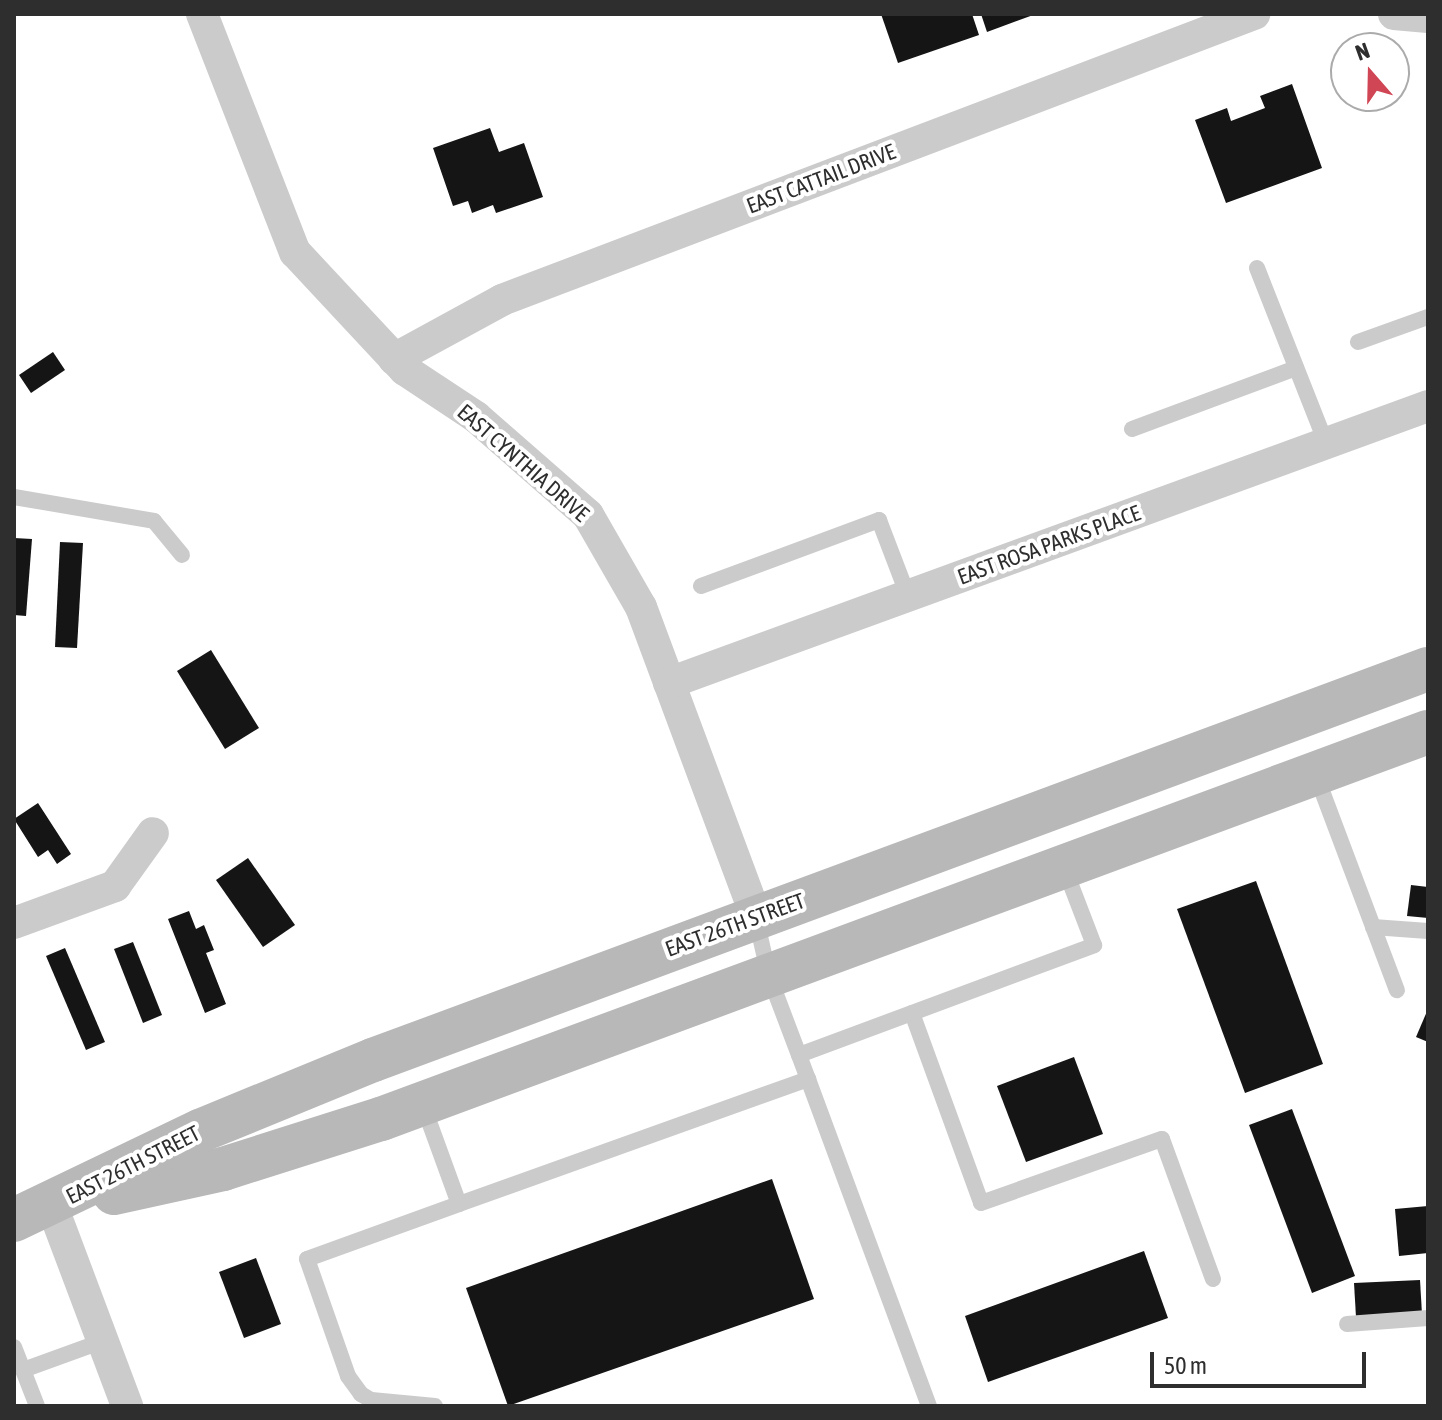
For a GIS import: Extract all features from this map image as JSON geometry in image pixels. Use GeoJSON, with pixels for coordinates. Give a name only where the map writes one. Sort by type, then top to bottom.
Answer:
{"type":"FeatureCollection","features":[{"type":"Feature","properties":{"kind":"main road","name":"EAST 26TH STREET"},"geometry":{"type":"LineString","coordinates":[[33,1213],[202,1130],[359,1066],[1428,669]]}},
{"type":"Feature","properties":{"kind":"main road","name":"EAST 26TH STREET"},"geometry":{"type":"LineString","coordinates":[[33,1213],[223,1169],[422,1103],[1428,732]]}},
{"type":"Feature","properties":{"kind":"street","name":"EAST CYNTHIA DRIVE"},"geometry":{"type":"LineString","coordinates":[[202,14],[295,252],[394,359],[476,417],[588,515],[641,607],[756,917]]}},
{"type":"Feature","properties":{"kind":"street","name":"EAST CATTAIL DRIVE"},"geometry":{"type":"LineString","coordinates":[[394,359],[502,300],[1254,14]]}},
{"type":"Feature","properties":{"kind":"street"},"geometry":{"type":"LineString","coordinates":[[1394,14],[1428,17]]}},
{"type":"Feature","properties":{"kind":"street","name":"EAST ROSA PARKS PLACE"},"geometry":{"type":"LineString","coordinates":[[669,683],[1428,406]]}},
{"type":"Feature","properties":{"kind":"street"},"geometry":{"type":"LineString","coordinates":[[14,923],[115,886],[153,833]]}},
{"type":"Feature","properties":{"kind":"street"},"geometry":{"type":"LineString","coordinates":[[33,1213],[103,1341],[127,1406]]}},
{"type":"Feature","properties":{"kind":"lane"},"geometry":{"type":"LineString","coordinates":[[1257,268],[1326,443]]}},
{"type":"Feature","properties":{"kind":"lane"},"geometry":{"type":"LineString","coordinates":[[1358,342],[1428,317]]}},
{"type":"Feature","properties":{"kind":"lane"},"geometry":{"type":"LineString","coordinates":[[1132,429],[1296,368]]}},
{"type":"Feature","properties":{"kind":"lane"},"geometry":{"type":"LineString","coordinates":[[14,497],[154,521],[182,555]]}},
{"type":"Feature","properties":{"kind":"lane"},"geometry":{"type":"LineString","coordinates":[[701,586],[879,520],[908,596]]}},
{"type":"Feature","properties":{"kind":"lane"},"geometry":{"type":"LineString","coordinates":[[1315,774],[1397,990]]}},
{"type":"Feature","properties":{"kind":"lane"},"geometry":{"type":"LineString","coordinates":[[799,1055],[1094,945],[1064,867]]}},
{"type":"Feature","properties":{"kind":"lane"},"geometry":{"type":"LineString","coordinates":[[756,917],[769,976],[929,1406]]}},
{"type":"Feature","properties":{"kind":"lane"},"geometry":{"type":"LineString","coordinates":[[1373,927],[1428,931]]}},
{"type":"Feature","properties":{"kind":"lane"},"geometry":{"type":"LineString","coordinates":[[912,1013],[981,1203],[1162,1139],[1213,1279]]}},
{"type":"Feature","properties":{"kind":"lane"},"geometry":{"type":"LineString","coordinates":[[435,1406],[371,1400],[361,1394],[348,1376],[307,1259],[808,1079]]}},
{"type":"Feature","properties":{"kind":"lane"},"geometry":{"type":"LineString","coordinates":[[422,1103],[459,1204]]}},
{"type":"Feature","properties":{"kind":"lane"},"geometry":{"type":"LineString","coordinates":[[1347,1324],[1428,1318]]}},
{"type":"Feature","properties":{"kind":"lane"},"geometry":{"type":"LineString","coordinates":[[23,1370],[103,1341]]}},
{"type":"Feature","properties":{"kind":"lane"},"geometry":{"type":"LineString","coordinates":[[14,1347],[37,1406]]}},
{"type":"Feature","properties":{"kind":"building"},"geometry":{"type":"Polygon","coordinates":[[[881,14],[972,14],[979,35],[898,63],[881,14]]]}},
{"type":"Feature","properties":{"kind":"building"},"geometry":{"type":"Polygon","coordinates":[[[981,14],[1036,14],[987,32],[981,14]]]}},
{"type":"Feature","properties":{"kind":"building"},"geometry":{"type":"Polygon","coordinates":[[[1292,84],[1322,168],[1226,203],[1195,120],[1227,108],[1231,121],[1265,108],[1260,96],[1292,84]]]}},
{"type":"Feature","properties":{"kind":"building"},"geometry":{"type":"Polygon","coordinates":[[[490,128],[499,152],[524,143],[543,197],[496,213],[493,205],[472,213],[468,201],[453,206],[433,148],[490,128]]]}},
{"type":"Feature","properties":{"kind":"building"},"geometry":{"type":"Polygon","coordinates":[[[53,352],[65,370],[31,393],[19,375],[53,352]]]}},
{"type":"Feature","properties":{"kind":"building"},"geometry":{"type":"Polygon","coordinates":[[[14,538],[32,539],[26,616],[14,615],[14,538]]]}},
{"type":"Feature","properties":{"kind":"building"},"geometry":{"type":"Polygon","coordinates":[[[60,542],[83,543],[77,648],[55,647],[60,542]]]}},
{"type":"Feature","properties":{"kind":"building"},"geometry":{"type":"Polygon","coordinates":[[[211,650],[259,728],[225,749],[177,671],[211,650]]]}},
{"type":"Feature","properties":{"kind":"building"},"geometry":{"type":"Polygon","coordinates":[[[38,803],[71,854],[57,864],[48,850],[38,857],[14,819],[38,803]]]}},
{"type":"Feature","properties":{"kind":"building"},"geometry":{"type":"Polygon","coordinates":[[[248,858],[295,925],[263,947],[216,880],[248,858]]]}},
{"type":"Feature","properties":{"kind":"building"},"geometry":{"type":"Polygon","coordinates":[[[1256,881],[1323,1064],[1245,1093],[1177,909],[1256,881]]]}},
{"type":"Feature","properties":{"kind":"building"},"geometry":{"type":"Polygon","coordinates":[[[1411,885],[1428,887],[1428,918],[1407,916],[1411,885]]]}},
{"type":"Feature","properties":{"kind":"building"},"geometry":{"type":"Polygon","coordinates":[[[189,911],[196,929],[204,925],[214,950],[206,953],[226,1004],[205,1013],[168,919],[189,911]]]}},
{"type":"Feature","properties":{"kind":"building"},"geometry":{"type":"Polygon","coordinates":[[[133,942],[162,1015],[143,1023],[114,949],[133,942]]]}},
{"type":"Feature","properties":{"kind":"building"},"geometry":{"type":"Polygon","coordinates":[[[65,948],[105,1042],[86,1050],[46,956],[65,948]]]}},
{"type":"Feature","properties":{"kind":"building"},"geometry":{"type":"Polygon","coordinates":[[[1428,1009],[1428,1042],[1416,1037],[1428,1009]]]}},
{"type":"Feature","properties":{"kind":"building"},"geometry":{"type":"Polygon","coordinates":[[[1074,1057],[1103,1134],[1026,1162],[997,1086],[1074,1057]]]}},
{"type":"Feature","properties":{"kind":"building"},"geometry":{"type":"Polygon","coordinates":[[[1292,1109],[1355,1276],[1312,1293],[1249,1125],[1292,1109]]]}},
{"type":"Feature","properties":{"kind":"building"},"geometry":{"type":"Polygon","coordinates":[[[772,1179],[814,1299],[508,1406],[466,1288],[772,1179]]]}},
{"type":"Feature","properties":{"kind":"building"},"geometry":{"type":"Polygon","coordinates":[[[1428,1206],[1428,1253],[1399,1256],[1395,1209],[1428,1206]]]}},
{"type":"Feature","properties":{"kind":"building"},"geometry":{"type":"Polygon","coordinates":[[[1144,1251],[1168,1318],[988,1382],[965,1316],[1144,1251]]]}},
{"type":"Feature","properties":{"kind":"building"},"geometry":{"type":"Polygon","coordinates":[[[256,1258],[281,1324],[244,1338],[219,1272],[256,1258]]]}},
{"type":"Feature","properties":{"kind":"building"},"geometry":{"type":"Polygon","coordinates":[[[1420,1280],[1422,1314],[1356,1317],[1354,1283],[1420,1280]]]}}]}
